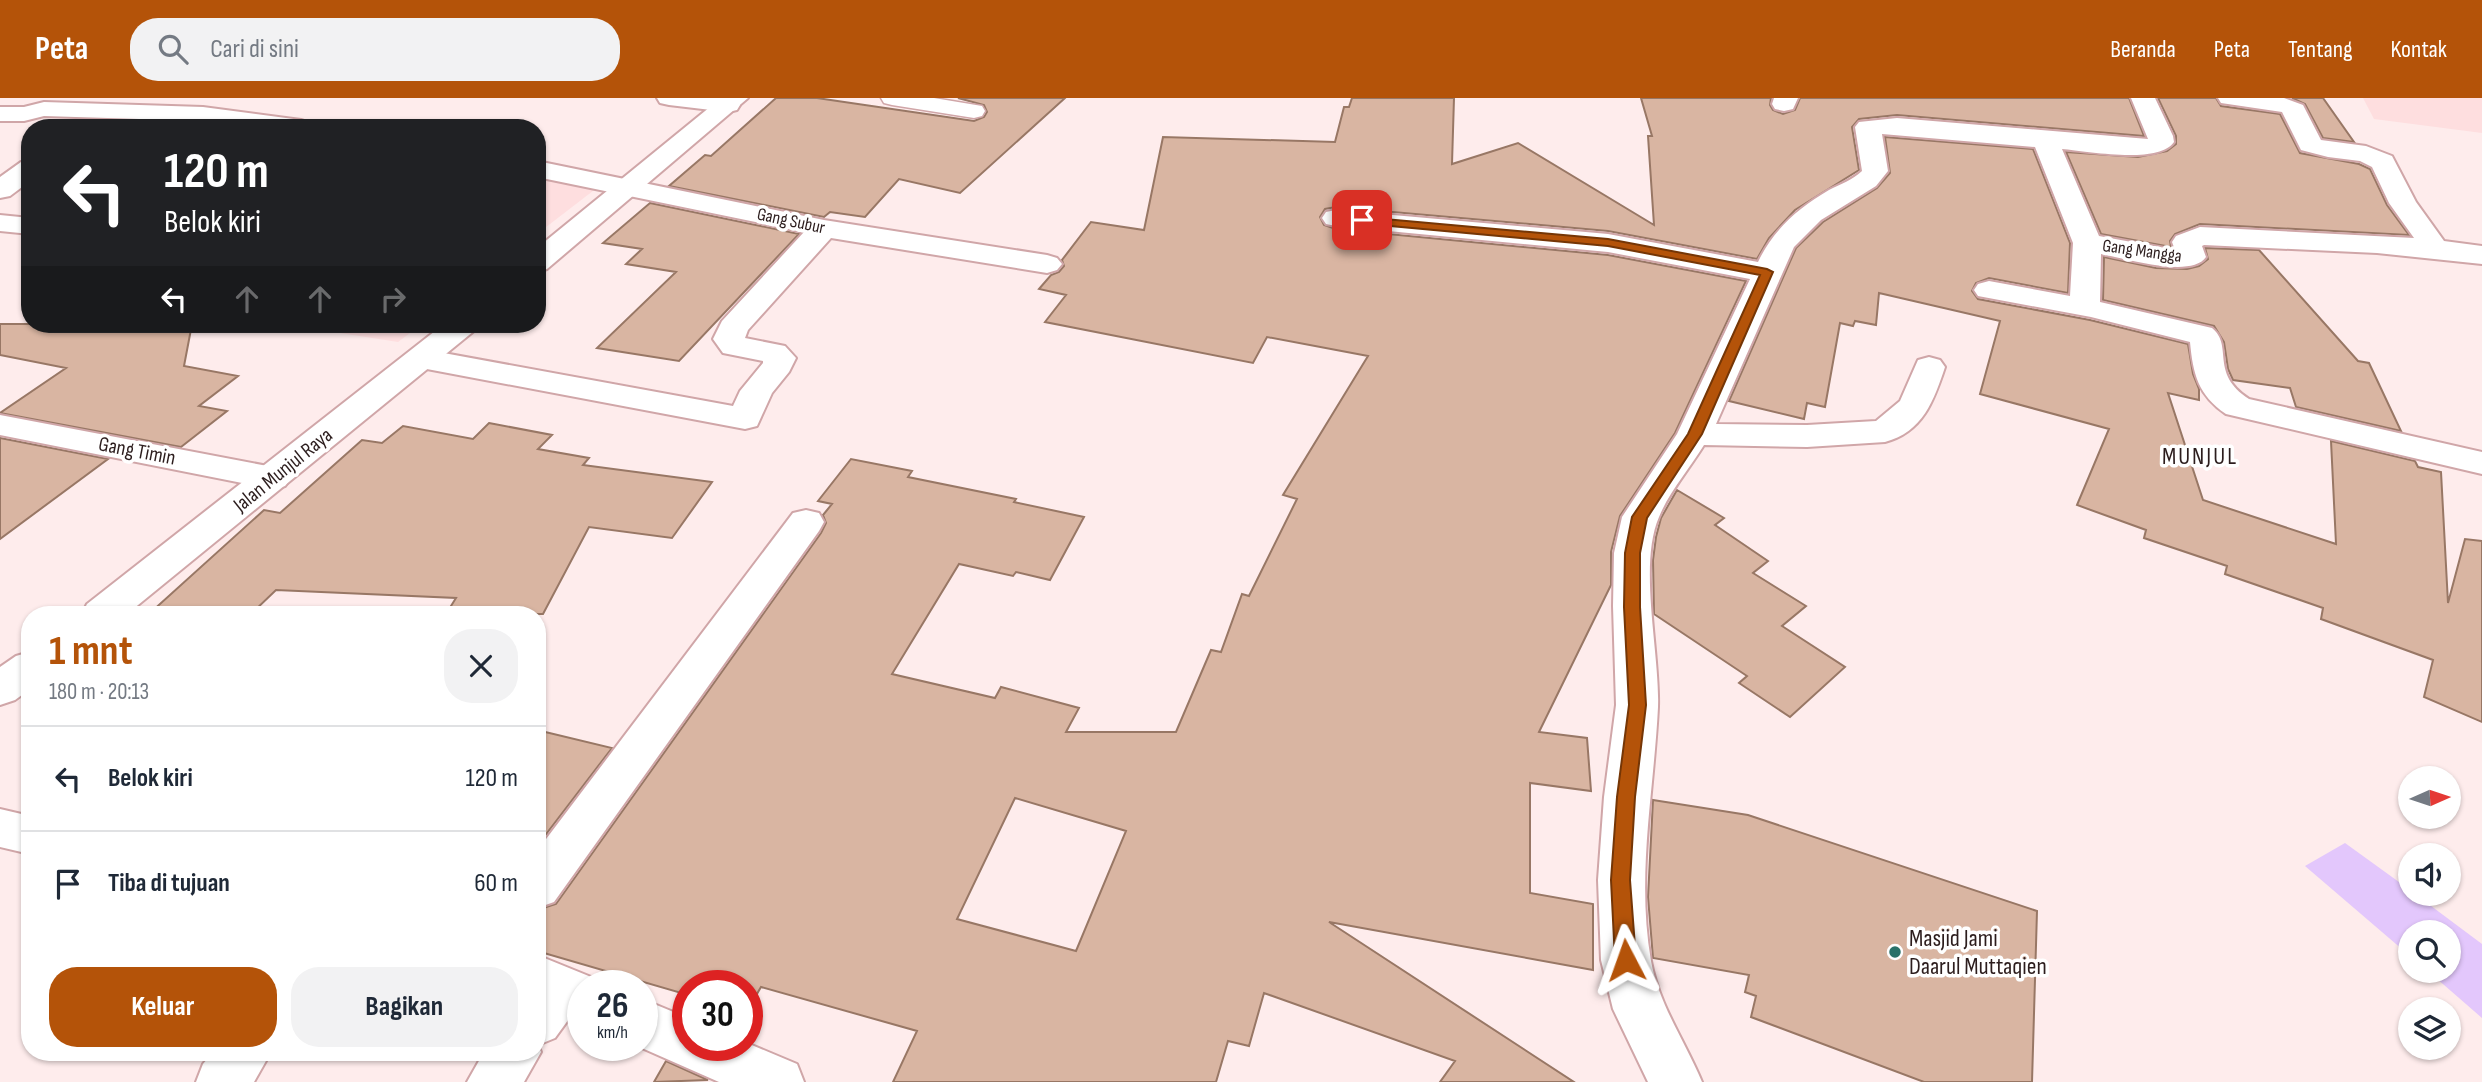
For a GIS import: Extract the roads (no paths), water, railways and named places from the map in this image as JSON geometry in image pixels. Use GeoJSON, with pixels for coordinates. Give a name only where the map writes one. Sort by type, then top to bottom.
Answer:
{"type":"FeatureCollection","features":[{"type":"Feature","properties":{"kind":"street"},"geometry":{"type":"LineString","coordinates":[[669,98],[732,102]]}},
{"type":"Feature","properties":{"kind":"street"},"geometry":{"type":"LineString","coordinates":[[1676,1082],[1638,1009],[1626,960],[1620,880],[1637,705],[1632,607],[1633,553],[1640,517],[1695,434],[1780,246],[1794,226],[1836,197],[1870,180],[1875,172],[1868,127],[1897,126],[1927,120],[2045,140],[2155,146],[2161,142],[2160,136],[2143,98]]}},
{"type":"Feature","properties":{"kind":"street"},"geometry":{"type":"LineString","coordinates":[[2230,98],[2289,106],[2294,110],[2313,147],[2367,153],[2377,157],[2383,162],[2403,203],[2434,247],[2482,256]]}},
{"type":"Feature","properties":{"kind":"street"},"geometry":{"type":"LineString","coordinates":[[546,256],[732,102]]}},
{"type":"Feature","properties":{"kind":"street"},"geometry":{"type":"LineString","coordinates":[[0,114],[24,114],[52,103],[105,111],[203,114],[238,119]]}},
{"type":"Feature","properties":{"kind":"street"},"geometry":{"type":"LineString","coordinates":[[95,119],[105,111]]}},
{"type":"Feature","properties":{"kind":"street","name":"Gang Mangga"},"geometry":{"type":"LineString","coordinates":[[2045,140],[2087,243],[2183,260],[2192,257],[2186,242],[2200,236],[2434,247]]}},
{"type":"Feature","properties":{"kind":"street","name":"Gang Subur"},"geometry":{"type":"LineString","coordinates":[[546,171],[824,228],[1047,264]]}},
{"type":"Feature","properties":{"kind":"street"},"geometry":{"type":"LineString","coordinates":[[0,190],[21,175]]}},
{"type":"Feature","properties":{"kind":"street"},"geometry":{"type":"LineString","coordinates":[[1336,218],[1608,243],[1767,272]]}},
{"type":"Feature","properties":{"kind":"street"},"geometry":{"type":"LineString","coordinates":[[0,223],[21,225]]}},
{"type":"Feature","properties":{"kind":"street"},"geometry":{"type":"LineString","coordinates":[[422,359],[744,419],[756,391],[778,365],[780,358],[774,353],[734,346],[729,339],[733,328],[824,228]]}},
{"type":"Feature","properties":{"kind":"street"},"geometry":{"type":"LineString","coordinates":[[2087,243],[2084,304],[2088,309]]}},
{"type":"Feature","properties":{"kind":"street"},"geometry":{"type":"LineString","coordinates":[[1989,290],[2202,335],[2205,338],[2210,381],[2222,397],[2238,407],[2482,463]]}},
{"type":"Feature","properties":{"kind":"street","name":"Jalan Munjul Raya"},"geometry":{"type":"LineString","coordinates":[[111,606],[452,333]]}},
{"type":"Feature","properties":{"kind":"street"},"geometry":{"type":"LineString","coordinates":[[1695,434],[1807,436],[1885,431],[1915,406],[1929,367]]}},
{"type":"Feature","properties":{"kind":"street","name":"Gang Timin"},"geometry":{"type":"LineString","coordinates":[[0,425],[273,478]]}},
{"type":"Feature","properties":{"kind":"street"},"geometry":{"type":"LineString","coordinates":[[546,876],[806,522]]}},
{"type":"Feature","properties":{"kind":"street"},"geometry":{"type":"LineString","coordinates":[[0,688],[21,673]]}},
{"type":"Feature","properties":{"kind":"street"},"geometry":{"type":"LineString","coordinates":[[0,828],[21,833]]}},
{"type":"Feature","properties":{"kind":"street"},"geometry":{"type":"LineString","coordinates":[[222,1082],[237,1061]]}},
{"type":"Feature","properties":{"kind":"street"},"geometry":{"type":"LineString","coordinates":[[493,1082],[508,1061]]}},
{"type":"Feature","properties":{"kind":"street"},"geometry":{"type":"LineString","coordinates":[[730,1061],[778,1082]]}},
{"type":"Feature","properties":{"kind":"lane"},"geometry":{"type":"LineString","coordinates":[[892,98],[974,111]]}},
{"type":"Feature","properties":{"kind":"place","name":"Masjid Jami Daarul Muttaqien"},"geometry":{"type":"Point","coordinates":[1895,952]}},
{"type":"Feature","properties":{"kind":"district","name":"MUNJUL"},"geometry":{"type":"Point","coordinates":[2200,456]}}]}
